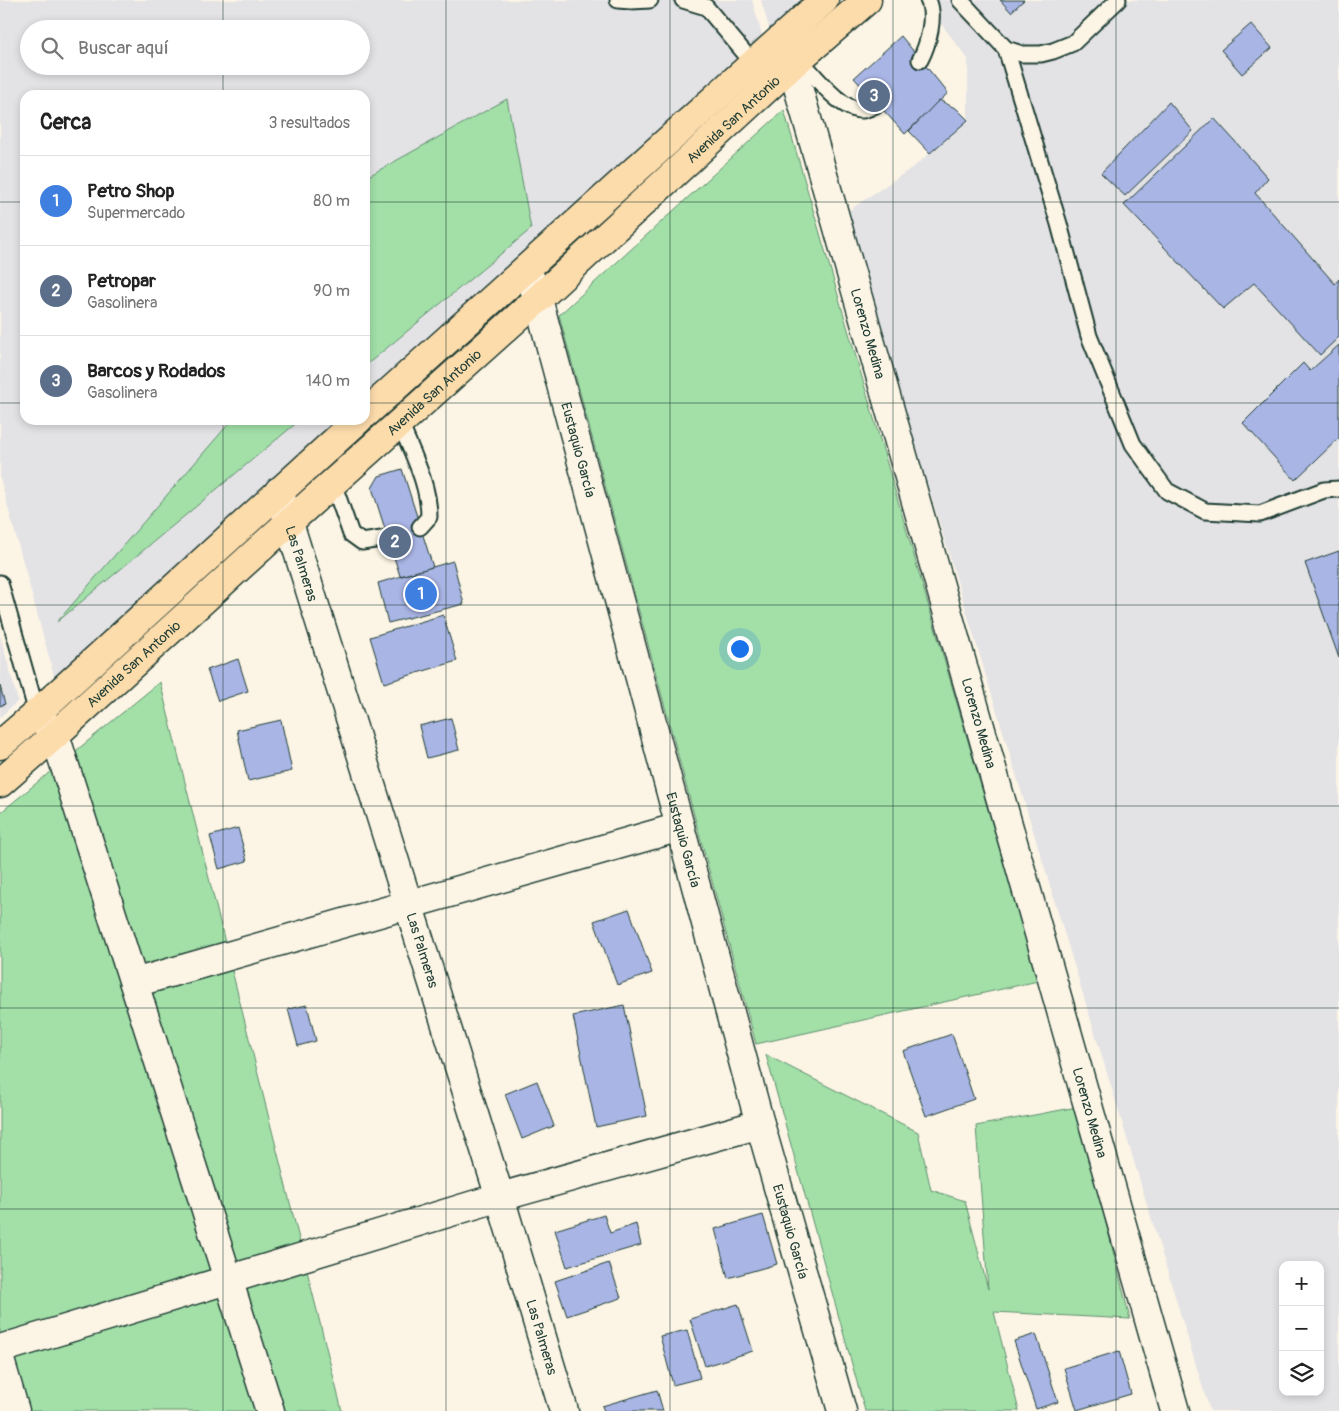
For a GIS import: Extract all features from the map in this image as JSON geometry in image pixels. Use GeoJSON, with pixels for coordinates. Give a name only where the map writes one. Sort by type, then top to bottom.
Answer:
{"type":"FeatureCollection","features":[{"type":"Feature","properties":{"kind":"main road","name":"Avenida San Antonio"},"geometry":{"type":"LineString","coordinates":[[370,410],[824,0]]}},
{"type":"Feature","properties":{"kind":"main road","name":"Avenida San Antonio"},"geometry":{"type":"LineString","coordinates":[[0,783],[538,299],[796,62],[867,0]]}},
{"type":"Feature","properties":{"kind":"main road","name":"Avenida San Antonio"},"geometry":{"type":"LineString","coordinates":[[0,745],[352,425]]}},
{"type":"Feature","properties":{"kind":"street","name":"Lorenzo Medina"},"geometry":{"type":"LineString","coordinates":[[783,36],[796,62],[1175,1411]]}},
{"type":"Feature","properties":{"kind":"street","name":"Eustaquio García"},"geometry":{"type":"LineString","coordinates":[[527,269],[538,299],[760,1124],[842,1411]]}},
{"type":"Feature","properties":{"kind":"street","name":"Las Palmeras"},"geometry":{"type":"LineString","coordinates":[[279,491],[500,1197],[564,1411]]}},
{"type":"Feature","properties":{"kind":"street"},"geometry":{"type":"LineString","coordinates":[[37,713],[55,735],[270,1411]]}},
{"type":"Feature","properties":{"kind":"street"},"geometry":{"type":"LineString","coordinates":[[134,982],[680,827]]}},
{"type":"Feature","properties":{"kind":"street"},"geometry":{"type":"LineString","coordinates":[[0,1349],[500,1197],[760,1124]]}},
{"type":"Feature","properties":{"kind":"street"},"geometry":{"type":"LineString","coordinates":[[0,1360],[15,1411]]}},
{"type":"Feature","properties":{"kind":"lane"},"geometry":{"type":"LineString","coordinates":[[618,0],[631,2],[650,0]]}},
{"type":"Feature","properties":{"kind":"lane"},"geometry":{"type":"LineString","coordinates":[[682,0],[706,7],[753,63]]}},
{"type":"Feature","properties":{"kind":"lane"},"geometry":{"type":"LineString","coordinates":[[920,60],[926,49],[931,18],[932,8],[928,0]]}},
{"type":"Feature","properties":{"kind":"lane"},"geometry":{"type":"LineString","coordinates":[[960,0],[1006,50],[1059,224],[1089,336],[1133,444],[1167,492],[1205,511],[1260,514],[1324,490],[1339,489]]}},
{"type":"Feature","properties":{"kind":"lane"},"geometry":{"type":"LineString","coordinates":[[1006,50],[1022,54],[1041,54],[1073,43],[1118,0]]}},
{"type":"Feature","properties":{"kind":"lane"},"geometry":{"type":"LineString","coordinates":[[796,62],[836,99],[850,107],[862,110],[878,104]]}},
{"type":"Feature","properties":{"kind":"lane"},"geometry":{"type":"LineString","coordinates":[[400,423],[420,470],[429,503],[429,517],[420,527]]}},
{"type":"Feature","properties":{"kind":"lane"},"geometry":{"type":"LineString","coordinates":[[332,483],[351,534],[362,542],[388,538]]}},
{"type":"Feature","properties":{"kind":"lane"},"geometry":{"type":"LineString","coordinates":[[0,583],[37,713]]}},
{"type":"Feature","properties":{"kind":"shaded area"},"geometry":{"type":"Polygon","coordinates":[[[0,0],[752,0],[763,39],[370,394],[370,90],[20,90],[20,425],[336,425],[55,679],[0,478],[0,0]]]}},
{"type":"Feature","properties":{"kind":"shaded area"},"geometry":{"type":"Polygon","coordinates":[[[761,0],[805,0],[770,31],[761,0]]]}},
{"type":"Feature","properties":{"kind":"shaded area"},"geometry":{"type":"Polygon","coordinates":[[[923,0],[1339,0],[1339,1411],[1210,1411],[845,213],[916,165],[968,120],[968,59],[923,0]]]}},
{"type":"Feature","properties":{"kind":"shaded area"},"geometry":{"type":"Polygon","coordinates":[[[0,635],[18,701],[0,717],[0,635]]]}},
{"type":"Feature","properties":{"kind":"green space"},"geometry":{"type":"Polygon","coordinates":[[[761,71],[765,73],[554,267],[552,263],[761,71]]]}},
{"type":"Feature","properties":{"kind":"green space"},"geometry":{"type":"Polygon","coordinates":[[[507,99],[531,229],[370,362],[370,175],[507,99]]]}},
{"type":"Feature","properties":{"kind":"green space"},"geometry":{"type":"Polygon","coordinates":[[[784,110],[1038,981],[756,1044],[559,315],[784,110]]]}},
{"type":"Feature","properties":{"kind":"green space"},"geometry":{"type":"Polygon","coordinates":[[[517,296],[518,300],[310,485],[309,481],[517,296]]]}},
{"type":"Feature","properties":{"kind":"green space"},"geometry":{"type":"Polygon","coordinates":[[[228,425],[294,425],[57,622],[228,425]]]}},
{"type":"Feature","properties":{"kind":"green space"},"geometry":{"type":"Polygon","coordinates":[[[256,531],[257,536],[73,700],[70,700],[256,531]]]}},
{"type":"Feature","properties":{"kind":"green space"},"geometry":{"type":"Polygon","coordinates":[[[160,682],[342,1411],[0,1411],[0,813],[160,682]]]}},
{"type":"Feature","properties":{"kind":"green space"},"geometry":{"type":"Polygon","coordinates":[[[766,1055],[918,1132],[931,1190],[965,1201],[988,1289],[976,1126],[1077,1107],[1130,1319],[994,1312],[1019,1411],[865,1411],[766,1055]]]}},
{"type":"Feature","properties":{"kind":"building"},"geometry":{"type":"Polygon","coordinates":[[[1000,0],[1024,0],[1011,12],[1000,0]]]}},
{"type":"Feature","properties":{"kind":"building"},"geometry":{"type":"Polygon","coordinates":[[[1251,24],[1272,48],[1242,74],[1221,50],[1251,24]]]}},
{"type":"Feature","properties":{"kind":"building"},"geometry":{"type":"Polygon","coordinates":[[[901,36],[948,93],[905,134],[854,78],[901,36]]]}},
{"type":"Feature","properties":{"kind":"building"},"geometry":{"type":"Polygon","coordinates":[[[939,100],[957,109],[968,120],[930,153],[909,131],[939,100]]]}},
{"type":"Feature","properties":{"kind":"building"},"geometry":{"type":"Polygon","coordinates":[[[1169,102],[1193,131],[1125,196],[1101,173],[1169,102]]]}},
{"type":"Feature","properties":{"kind":"building"},"geometry":{"type":"Polygon","coordinates":[[[1214,118],[1268,178],[1255,193],[1335,284],[1339,279],[1339,337],[1320,355],[1254,283],[1223,309],[1124,205],[1214,118]]]}},
{"type":"Feature","properties":{"kind":"building"},"geometry":{"type":"Polygon","coordinates":[[[1339,345],[1339,438],[1295,480],[1243,423],[1303,363],[1310,371],[1339,345]]]}},
{"type":"Feature","properties":{"kind":"building"},"geometry":{"type":"Polygon","coordinates":[[[402,469],[433,567],[400,576],[372,488],[379,476],[402,469]]]}},
{"type":"Feature","properties":{"kind":"building"},"geometry":{"type":"Polygon","coordinates":[[[1339,551],[1339,658],[1305,563],[1339,551]]]}},
{"type":"Feature","properties":{"kind":"building"},"geometry":{"type":"Polygon","coordinates":[[[453,561],[464,604],[388,623],[378,583],[453,561]]]}},
{"type":"Feature","properties":{"kind":"building"},"geometry":{"type":"Polygon","coordinates":[[[443,615],[457,661],[384,683],[370,637],[443,615]]]}},
{"type":"Feature","properties":{"kind":"building"},"geometry":{"type":"Polygon","coordinates":[[[238,659],[248,691],[218,701],[207,670],[238,659]]]}},
{"type":"Feature","properties":{"kind":"building"},"geometry":{"type":"Polygon","coordinates":[[[0,686],[5,704],[0,706],[0,686]]]}},
{"type":"Feature","properties":{"kind":"building"},"geometry":{"type":"Polygon","coordinates":[[[451,718],[459,750],[427,758],[419,726],[451,718]]]}},
{"type":"Feature","properties":{"kind":"building"},"geometry":{"type":"Polygon","coordinates":[[[281,720],[292,771],[248,781],[237,730],[281,720]]]}},
{"type":"Feature","properties":{"kind":"building"},"geometry":{"type":"Polygon","coordinates":[[[238,828],[247,861],[219,869],[210,836],[238,828]]]}},
{"type":"Feature","properties":{"kind":"building"},"geometry":{"type":"Polygon","coordinates":[[[629,909],[652,973],[617,985],[594,921],[629,909]]]}},
{"type":"Feature","properties":{"kind":"building"},"geometry":{"type":"Polygon","coordinates":[[[307,1005],[316,1041],[298,1046],[288,1009],[307,1005]]]}},
{"type":"Feature","properties":{"kind":"building"},"geometry":{"type":"Polygon","coordinates":[[[624,1005],[647,1116],[596,1127],[573,1016],[624,1005]]]}},
{"type":"Feature","properties":{"kind":"building"},"geometry":{"type":"Polygon","coordinates":[[[952,1034],[974,1099],[926,1116],[903,1051],[952,1034]]]}},
{"type":"Feature","properties":{"kind":"building"},"geometry":{"type":"Polygon","coordinates":[[[537,1081],[554,1126],[522,1139],[505,1094],[537,1081]]]}},
{"type":"Feature","properties":{"kind":"building"},"geometry":{"type":"Polygon","coordinates":[[[604,1215],[610,1233],[636,1224],[641,1245],[567,1267],[555,1230],[604,1215]]]}},
{"type":"Feature","properties":{"kind":"building"},"geometry":{"type":"Polygon","coordinates":[[[763,1215],[777,1264],[728,1278],[715,1229],[763,1215]]]}},
{"type":"Feature","properties":{"kind":"building"},"geometry":{"type":"Polygon","coordinates":[[[609,1263],[621,1298],[567,1316],[555,1281],[609,1263]]]}},
{"type":"Feature","properties":{"kind":"building"},"geometry":{"type":"Polygon","coordinates":[[[738,1304],[753,1351],[705,1366],[690,1319],[738,1304]]]}},
{"type":"Feature","properties":{"kind":"building"},"geometry":{"type":"Polygon","coordinates":[[[687,1330],[700,1378],[673,1385],[660,1336],[687,1330]]]}},
{"type":"Feature","properties":{"kind":"building"},"geometry":{"type":"Polygon","coordinates":[[[1036,1334],[1058,1402],[1036,1409],[1014,1341],[1036,1334]]]}},
{"type":"Feature","properties":{"kind":"building"},"geometry":{"type":"Polygon","coordinates":[[[1119,1351],[1131,1394],[1077,1410],[1064,1368],[1119,1351]]]}},
{"type":"Feature","properties":{"kind":"building"},"geometry":{"type":"Polygon","coordinates":[[[657,1390],[663,1411],[604,1411],[602,1406],[657,1390]]]}},
{"type":"Feature","properties":{"kind":"place","name":"Barcos y Rodados"},"geometry":{"type":"Point","coordinates":[874,96]}},
{"type":"Feature","properties":{"kind":"place","name":"Petropar"},"geometry":{"type":"Point","coordinates":[395,542]}},
{"type":"Feature","properties":{"kind":"place","name":"Petro Shop"},"geometry":{"type":"Point","coordinates":[421,594]}}]}
